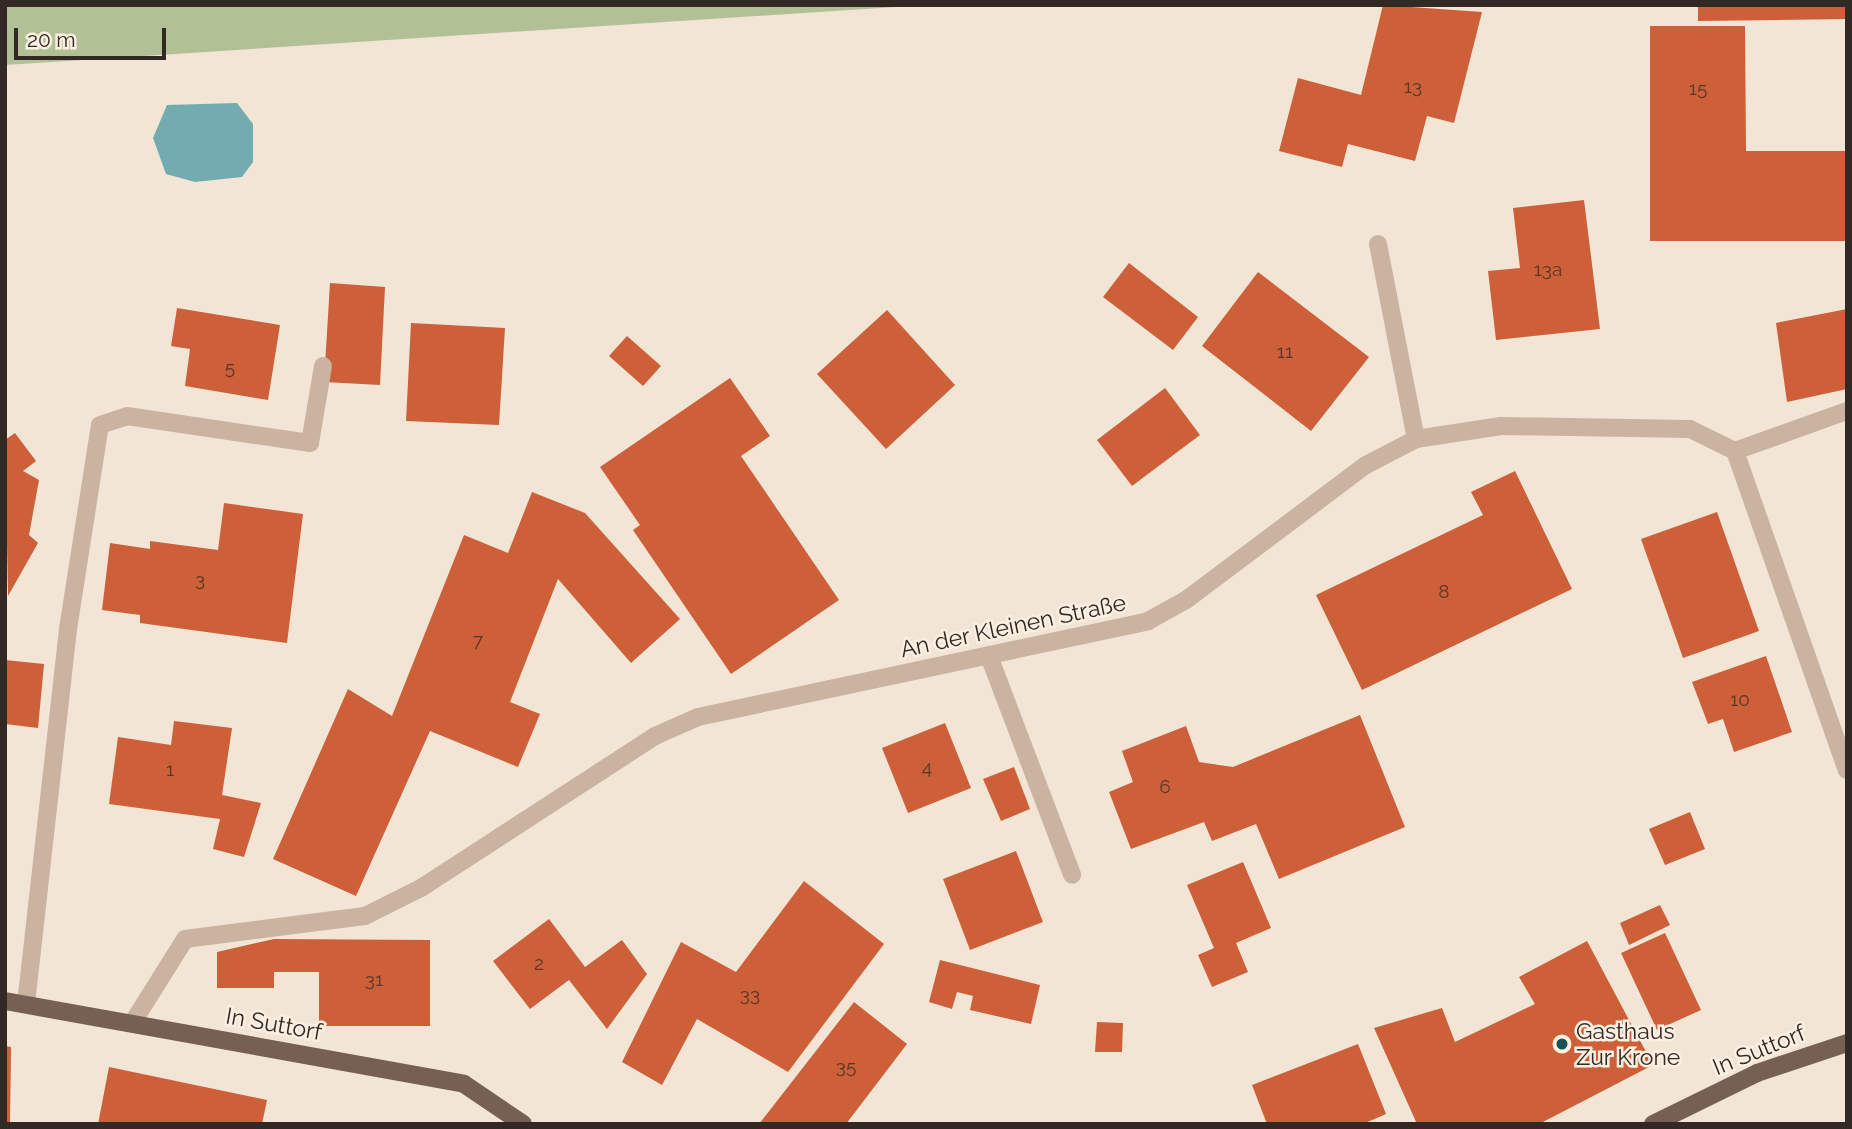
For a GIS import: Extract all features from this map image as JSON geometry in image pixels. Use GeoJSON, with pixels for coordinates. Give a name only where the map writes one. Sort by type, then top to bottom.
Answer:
{"type":"FeatureCollection","features":[{"type":"Feature","properties":{"kind":"main road","name":"In Suttorf"},"geometry":{"type":"LineString","coordinates":[[5,1001],[133,1022],[464,1084],[523,1124]]}},
{"type":"Feature","properties":{"kind":"main road","name":"In Suttorf"},"geometry":{"type":"LineString","coordinates":[[1653,1124],[1757,1073],[1847,1042]]}},
{"type":"Feature","properties":{"kind":"street"},"geometry":{"type":"LineString","coordinates":[[1378,244],[1416,439]]}},
{"type":"Feature","properties":{"kind":"street"},"geometry":{"type":"LineString","coordinates":[[26,1004],[68,629],[100,425],[127,416],[310,443],[323,366]]}},
{"type":"Feature","properties":{"kind":"street"},"geometry":{"type":"LineString","coordinates":[[1847,411],[1735,451],[1847,770]]}},
{"type":"Feature","properties":{"kind":"street","name":"An der Kleinen Straße"},"geometry":{"type":"LineString","coordinates":[[133,1022],[185,939],[365,916],[421,888],[654,736],[698,717],[1148,621],[1186,600],[1366,465],[1416,439],[1501,426],[1690,429],[1735,451]]}},
{"type":"Feature","properties":{"kind":"street"},"geometry":{"type":"LineString","coordinates":[[989,656],[1072,875]]}},
{"type":"Feature","properties":{"kind":"green space"},"geometry":{"type":"Polygon","coordinates":[[[5,5],[926,5],[5,65],[5,5]]]}},
{"type":"Feature","properties":{"kind":"water"},"geometry":{"type":"Polygon","coordinates":[[[237,103],[253,124],[253,162],[242,177],[195,182],[166,174],[153,138],[167,105],[237,103]]]}},
{"type":"Feature","properties":{"kind":"building"},"geometry":{"type":"Polygon","coordinates":[[[1383,5],[1482,12],[1454,123],[1427,116],[1415,161],[1348,144],[1342,167],[1279,151],[1298,78],[1361,95],[1383,5]]]}},
{"type":"Feature","properties":{"kind":"building"},"geometry":{"type":"Polygon","coordinates":[[[1698,5],[1847,5],[1847,19],[1698,21],[1698,5]]]}},
{"type":"Feature","properties":{"kind":"building"},"geometry":{"type":"Polygon","coordinates":[[[1650,26],[1745,26],[1746,151],[1847,151],[1847,241],[1650,241],[1650,26]]]}},
{"type":"Feature","properties":{"kind":"building"},"geometry":{"type":"Polygon","coordinates":[[[1584,200],[1600,329],[1496,340],[1488,271],[1520,268],[1513,208],[1584,200]]]}},
{"type":"Feature","properties":{"kind":"building"},"geometry":{"type":"Polygon","coordinates":[[[1129,263],[1198,317],[1173,350],[1103,297],[1129,263]]]}},
{"type":"Feature","properties":{"kind":"building"},"geometry":{"type":"Polygon","coordinates":[[[1258,272],[1369,357],[1311,431],[1202,346],[1258,272]]]}},
{"type":"Feature","properties":{"kind":"building"},"geometry":{"type":"Polygon","coordinates":[[[330,283],[385,287],[380,385],[324,382],[330,283]]]}},
{"type":"Feature","properties":{"kind":"building"},"geometry":{"type":"Polygon","coordinates":[[[177,308],[280,325],[268,400],[185,386],[190,349],[171,346],[177,308]]]}},
{"type":"Feature","properties":{"kind":"building"},"geometry":{"type":"Polygon","coordinates":[[[1847,309],[1847,389],[1787,402],[1776,323],[1847,309]]]}},
{"type":"Feature","properties":{"kind":"building"},"geometry":{"type":"Polygon","coordinates":[[[887,310],[955,385],[886,449],[817,374],[887,310]]]}},
{"type":"Feature","properties":{"kind":"building"},"geometry":{"type":"Polygon","coordinates":[[[411,323],[505,328],[499,425],[406,421],[411,323]]]}},
{"type":"Feature","properties":{"kind":"building"},"geometry":{"type":"Polygon","coordinates":[[[627,336],[661,366],[643,386],[609,356],[627,336]]]}},
{"type":"Feature","properties":{"kind":"building"},"geometry":{"type":"Polygon","coordinates":[[[730,378],[770,436],[741,456],[839,600],[731,674],[633,530],[640,525],[600,467],[730,378]]]}},
{"type":"Feature","properties":{"kind":"building"},"geometry":{"type":"Polygon","coordinates":[[[1165,388],[1200,435],[1132,486],[1097,440],[1165,388]]]}},
{"type":"Feature","properties":{"kind":"building"},"geometry":{"type":"Polygon","coordinates":[[[15,433],[36,461],[23,471],[39,480],[29,535],[38,543],[8,596],[5,440],[15,433]]]}},
{"type":"Feature","properties":{"kind":"building"},"geometry":{"type":"Polygon","coordinates":[[[1515,471],[1572,589],[1362,690],[1316,595],[1483,515],[1471,492],[1515,471]]]}},
{"type":"Feature","properties":{"kind":"building"},"geometry":{"type":"Polygon","coordinates":[[[532,492],[585,513],[680,619],[631,663],[558,579],[510,702],[540,714],[518,767],[430,731],[356,896],[273,859],[348,689],[392,716],[464,535],[508,553],[532,492]]]}},
{"type":"Feature","properties":{"kind":"building"},"geometry":{"type":"Polygon","coordinates":[[[224,503],[303,514],[287,643],[140,623],[140,615],[102,610],[110,543],[150,549],[150,541],[218,550],[224,503]]]}},
{"type":"Feature","properties":{"kind":"building"},"geometry":{"type":"Polygon","coordinates":[[[1717,512],[1759,631],[1683,658],[1641,539],[1717,512]]]}},
{"type":"Feature","properties":{"kind":"building"},"geometry":{"type":"Polygon","coordinates":[[[1766,656],[1792,732],[1734,752],[1723,719],[1708,724],[1692,682],[1766,656]]]}},
{"type":"Feature","properties":{"kind":"building"},"geometry":{"type":"Polygon","coordinates":[[[5,660],[44,664],[38,728],[5,724],[5,660]]]}},
{"type":"Feature","properties":{"kind":"building"},"geometry":{"type":"Polygon","coordinates":[[[1360,715],[1405,827],[1279,879],[1256,824],[1212,841],[1204,822],[1131,849],[1109,792],[1133,782],[1122,751],[1186,726],[1199,762],[1233,767],[1360,715]]]}},
{"type":"Feature","properties":{"kind":"building"},"geometry":{"type":"Polygon","coordinates":[[[174,721],[232,728],[222,795],[261,803],[244,857],[213,849],[220,819],[109,804],[118,737],[171,745],[174,721]]]}},
{"type":"Feature","properties":{"kind":"building"},"geometry":{"type":"Polygon","coordinates":[[[945,723],[971,788],[908,813],[882,748],[945,723]]]}},
{"type":"Feature","properties":{"kind":"building"},"geometry":{"type":"Polygon","coordinates":[[[1014,767],[1030,809],[1001,821],[983,779],[1014,767]]]}},
{"type":"Feature","properties":{"kind":"building"},"geometry":{"type":"Polygon","coordinates":[[[1690,812],[1705,849],[1665,865],[1649,829],[1690,812]]]}},
{"type":"Feature","properties":{"kind":"building"},"geometry":{"type":"Polygon","coordinates":[[[1016,851],[1043,922],[970,950],[943,879],[1016,851]]]}},
{"type":"Feature","properties":{"kind":"building"},"geometry":{"type":"Polygon","coordinates":[[[1243,862],[1271,928],[1236,943],[1248,972],[1212,987],[1198,955],[1214,948],[1187,885],[1243,862]]]}},
{"type":"Feature","properties":{"kind":"building"},"geometry":{"type":"Polygon","coordinates":[[[804,881],[884,944],[788,1072],[697,1019],[662,1085],[622,1062],[681,942],[736,972],[804,881]]]}},
{"type":"Feature","properties":{"kind":"building"},"geometry":{"type":"Polygon","coordinates":[[[1660,905],[1670,925],[1629,945],[1620,923],[1660,905]]]}},
{"type":"Feature","properties":{"kind":"building"},"geometry":{"type":"Polygon","coordinates":[[[549,919],[585,967],[622,940],[647,974],[607,1029],[569,980],[530,1009],[493,961],[549,919]]]}},
{"type":"Feature","properties":{"kind":"building"},"geometry":{"type":"Polygon","coordinates":[[[1665,933],[1701,1010],[1657,1030],[1621,953],[1665,933]]]}},
{"type":"Feature","properties":{"kind":"building"},"geometry":{"type":"Polygon","coordinates":[[[274,939],[430,940],[430,1026],[319,1026],[319,972],[274,972],[274,988],[217,988],[217,952],[274,939]]]}},
{"type":"Feature","properties":{"kind":"building"},"geometry":{"type":"Polygon","coordinates":[[[1587,941],[1653,1065],[1539,1124],[1417,1124],[1374,1028],[1442,1008],[1455,1042],[1535,1004],[1519,977],[1587,941]]]}},
{"type":"Feature","properties":{"kind":"building"},"geometry":{"type":"Polygon","coordinates":[[[940,960],[1040,985],[1031,1024],[970,1010],[973,996],[957,992],[952,1009],[929,1002],[940,960]]]}},
{"type":"Feature","properties":{"kind":"building"},"geometry":{"type":"Polygon","coordinates":[[[854,1002],[907,1044],[846,1124],[759,1124],[854,1002]]]}},
{"type":"Feature","properties":{"kind":"building"},"geometry":{"type":"Polygon","coordinates":[[[1097,1022],[1123,1023],[1122,1052],[1095,1052],[1097,1022]]]}},
{"type":"Feature","properties":{"kind":"building"},"geometry":{"type":"Polygon","coordinates":[[[1358,1044],[1386,1114],[1363,1124],[1267,1124],[1252,1085],[1358,1044]]]}},
{"type":"Feature","properties":{"kind":"building"},"geometry":{"type":"Polygon","coordinates":[[[5,1046],[11,1047],[10,1124],[5,1124],[5,1046]]]}},
{"type":"Feature","properties":{"kind":"building"},"geometry":{"type":"Polygon","coordinates":[[[109,1067],[267,1100],[262,1124],[98,1124],[109,1067]]]}},
{"type":"Feature","properties":{"kind":"place","name":"Gasthaus Zur Krone"},"geometry":{"type":"Point","coordinates":[1562,1044]}}]}
